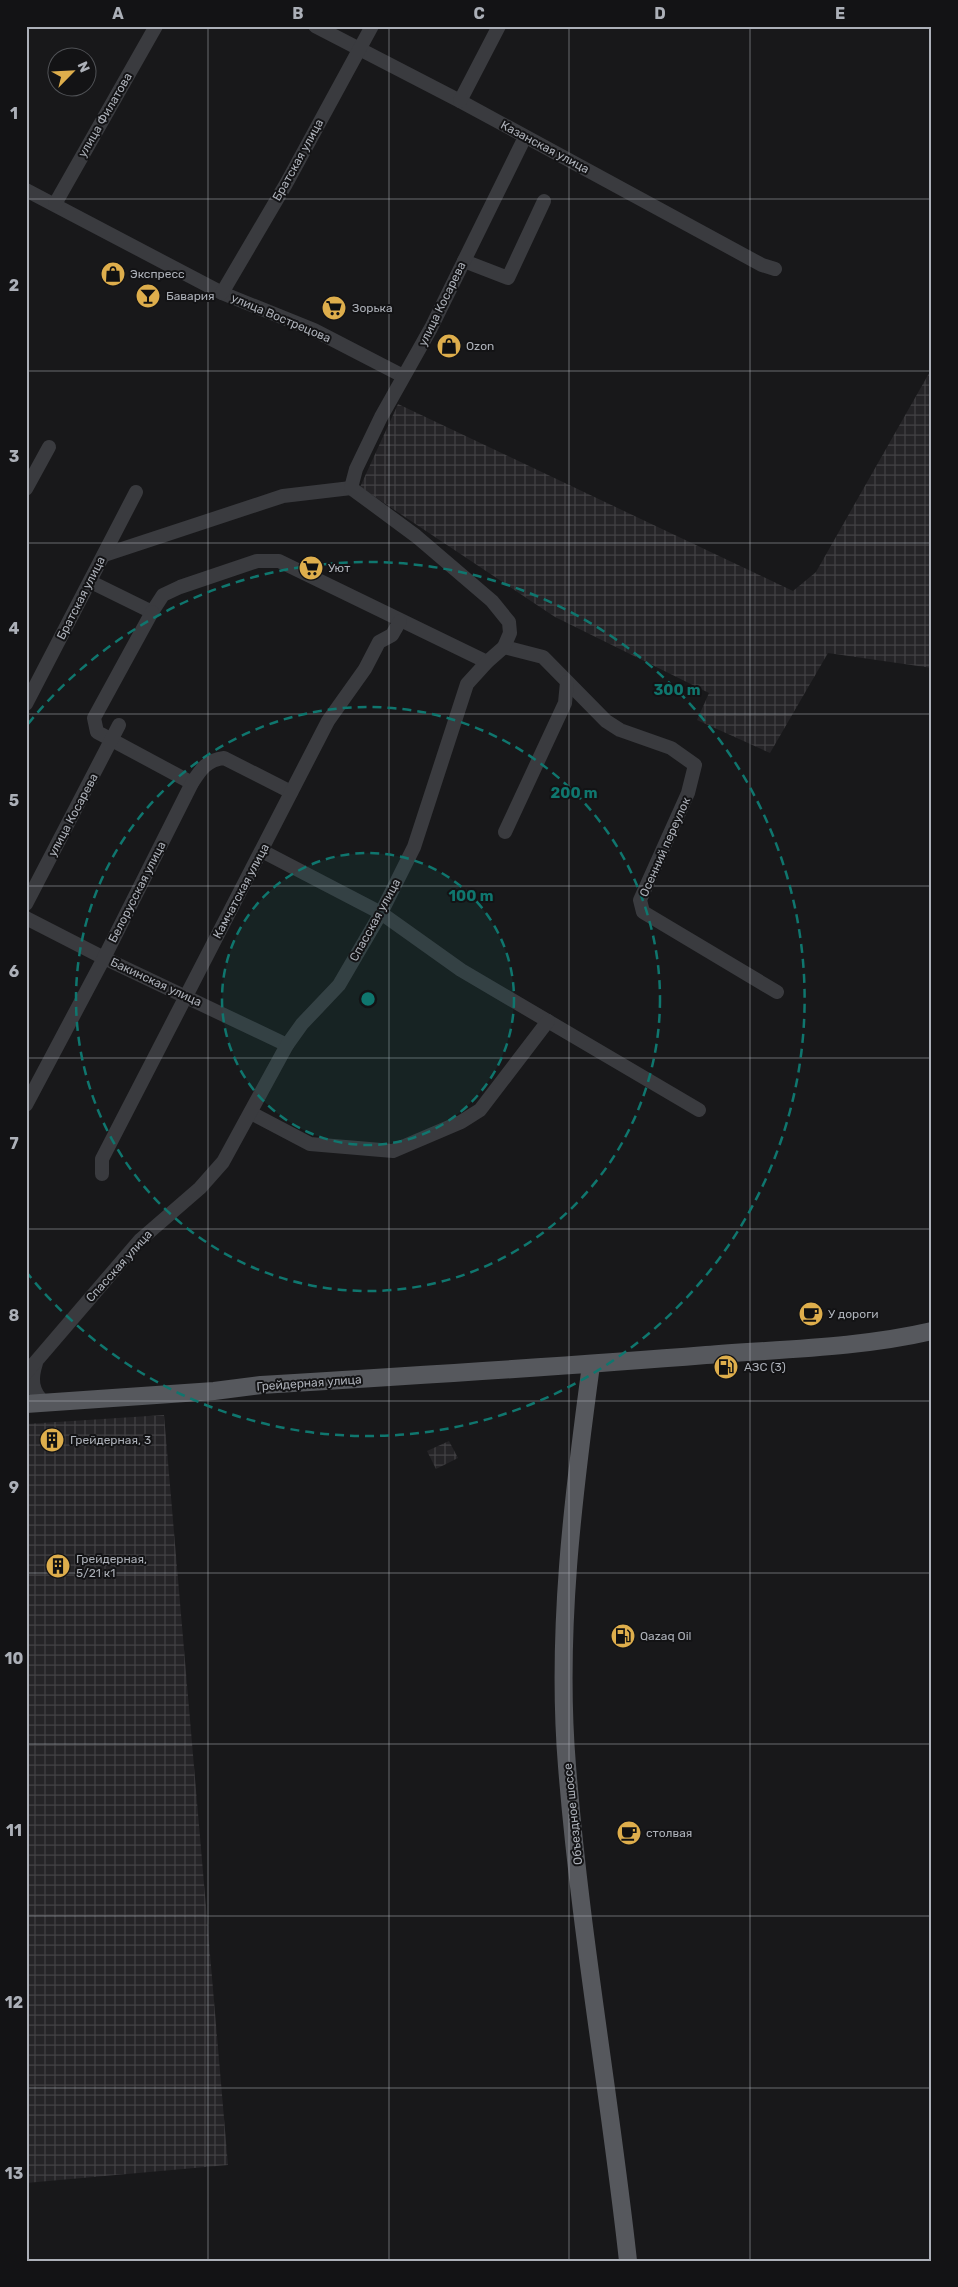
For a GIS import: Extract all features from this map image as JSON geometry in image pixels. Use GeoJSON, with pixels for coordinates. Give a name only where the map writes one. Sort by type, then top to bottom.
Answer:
{"type":"FeatureCollection","features":[{"type":"Feature","properties":{"kind":"main road","name":"Грейдерная улица"},"geometry":{"type":"LineString","coordinates":[[26,1404],[214,1391],[261,1385],[592,1365],[876,1341],[932,1331]]}},
{"type":"Feature","properties":{"kind":"main road","name":"Объездное шоссе"},"geometry":{"type":"LineString","coordinates":[[592,1365],[583,1421],[567,1583],[564,1683],[567,1765],[628,2261]]}},
{"type":"Feature","properties":{"kind":"street","name":"улица Филатова"},"geometry":{"type":"LineString","coordinates":[[55,204],[156,26]]}},
{"type":"Feature","properties":{"kind":"street","name":"Казанская улица"},"geometry":{"type":"LineString","coordinates":[[315,26],[360,51],[460,101],[762,265],[776,269]]}},
{"type":"Feature","properties":{"kind":"street","name":"Братская улица"},"geometry":{"type":"LineString","coordinates":[[222,293],[360,51],[372,26]]}},
{"type":"Feature","properties":{"kind":"street"},"geometry":{"type":"LineString","coordinates":[[460,101],[499,26]]}},
{"type":"Feature","properties":{"kind":"street","name":"улица Косарева"},"geometry":{"type":"LineString","coordinates":[[351,488],[356,469],[403,376],[415,359],[525,137]]}},
{"type":"Feature","properties":{"kind":"street","name":"улица Вострецова"},"geometry":{"type":"LineString","coordinates":[[26,190],[222,293],[314,330],[403,376]]}},
{"type":"Feature","properties":{"kind":"street"},"geometry":{"type":"LineString","coordinates":[[464,261],[508,278],[544,201]]}},
{"type":"Feature","properties":{"kind":"street"},"geometry":{"type":"LineString","coordinates":[[26,489],[49,447]]}},
{"type":"Feature","properties":{"kind":"street"},"geometry":{"type":"LineString","coordinates":[[104,555],[283,496],[351,488],[416,536],[492,601],[508,622],[510,634],[504,647]]}},
{"type":"Feature","properties":{"kind":"street","name":"Братская улица"},"geometry":{"type":"LineString","coordinates":[[26,704],[91,582],[136,492]]}},
{"type":"Feature","properties":{"kind":"street"},"geometry":{"type":"LineString","coordinates":[[192,783],[97,732],[94,718],[163,595],[180,586],[257,561],[279,561],[487,662]]}},
{"type":"Feature","properties":{"kind":"street"},"geometry":{"type":"LineString","coordinates":[[91,582],[152,612]]}},
{"type":"Feature","properties":{"kind":"street","name":"Камчатская улица"},"geometry":{"type":"LineString","coordinates":[[102,1174],[102,1159],[328,720],[365,669],[379,642],[392,635],[400,621]]}},
{"type":"Feature","properties":{"kind":"street","name":"Спасская улица"},"geometry":{"type":"LineString","coordinates":[[26,1373],[140,1240],[200,1188],[223,1162],[287,1045],[302,1024],[340,985],[381,913],[414,847],[467,684],[504,647]]}},
{"type":"Feature","properties":{"kind":"street","name":"Осенний переулок"},"geometry":{"type":"LineString","coordinates":[[504,647],[543,657],[606,721],[620,730],[671,748],[695,765],[688,794],[640,900],[643,912],[777,992]]}},
{"type":"Feature","properties":{"kind":"street"},"geometry":{"type":"LineString","coordinates":[[504,832],[565,703],[567,682]]}},
{"type":"Feature","properties":{"kind":"street","name":"улица Косарева"},"geometry":{"type":"LineString","coordinates":[[26,904],[119,725]]}},
{"type":"Feature","properties":{"kind":"street","name":"Белорусская улица"},"geometry":{"type":"LineString","coordinates":[[26,1105],[104,958],[192,783],[202,768],[212,760],[224,758],[291,792]]}},
{"type":"Feature","properties":{"kind":"street"},"geometry":{"type":"LineString","coordinates":[[262,851],[381,913],[461,970],[699,1110]]}},
{"type":"Feature","properties":{"kind":"street","name":"Бакинская улица"},"geometry":{"type":"LineString","coordinates":[[26,918],[104,958],[287,1045]]}},
{"type":"Feature","properties":{"kind":"street"},"geometry":{"type":"LineString","coordinates":[[251,1113],[310,1144],[393,1150],[461,1122],[480,1110],[548,1021]]}},
{"type":"Feature","properties":{"kind":"street"},"geometry":{"type":"LineString","coordinates":[[37,1360],[33,1384],[37,1395],[45,1403]]}},
{"type":"Feature","properties":{"kind":"shaded area"},"geometry":{"type":"Polygon","coordinates":[[[932,368],[932,668],[828,653],[770,753],[697,720],[709,693],[555,617],[360,487],[398,404],[793,591],[816,572],[932,368]]]}},
{"type":"Feature","properties":{"kind":"shaded area"},"geometry":{"type":"Polygon","coordinates":[[[164,1415],[228,2165],[26,2183],[26,1424],[164,1415]]]}},
{"type":"Feature","properties":{"kind":"shaded area"},"geometry":{"type":"Polygon","coordinates":[[[449,1441],[458,1458],[436,1469],[427,1451],[449,1441]]]}},
{"type":"Feature","properties":{"kind":"place","name":"Экспресс"},"geometry":{"type":"Point","coordinates":[113,274]}},
{"type":"Feature","properties":{"kind":"place","name":"Бавария"},"geometry":{"type":"Point","coordinates":[148,296]}},
{"type":"Feature","properties":{"kind":"place","name":"Зорька"},"geometry":{"type":"Point","coordinates":[334,308]}},
{"type":"Feature","properties":{"kind":"place","name":"Ozon"},"geometry":{"type":"Point","coordinates":[449,346]}},
{"type":"Feature","properties":{"kind":"place","name":"Уют"},"geometry":{"type":"Point","coordinates":[311,568]}},
{"type":"Feature","properties":{"kind":"place","name":"У дороги"},"geometry":{"type":"Point","coordinates":[811,1314]}},
{"type":"Feature","properties":{"kind":"place","name":"АЗС (3)"},"geometry":{"type":"Point","coordinates":[726,1367]}},
{"type":"Feature","properties":{"kind":"place","name":"Грейдерная, 3"},"geometry":{"type":"Point","coordinates":[52,1440]}},
{"type":"Feature","properties":{"kind":"place","name":"Грейдерная, 5/21 к1"},"geometry":{"type":"Point","coordinates":[58,1566]}},
{"type":"Feature","properties":{"kind":"place","name":"Qazaq Oil"},"geometry":{"type":"Point","coordinates":[623,1636]}},
{"type":"Feature","properties":{"kind":"place","name":"столвая"},"geometry":{"type":"Point","coordinates":[629,1833]}}]}
